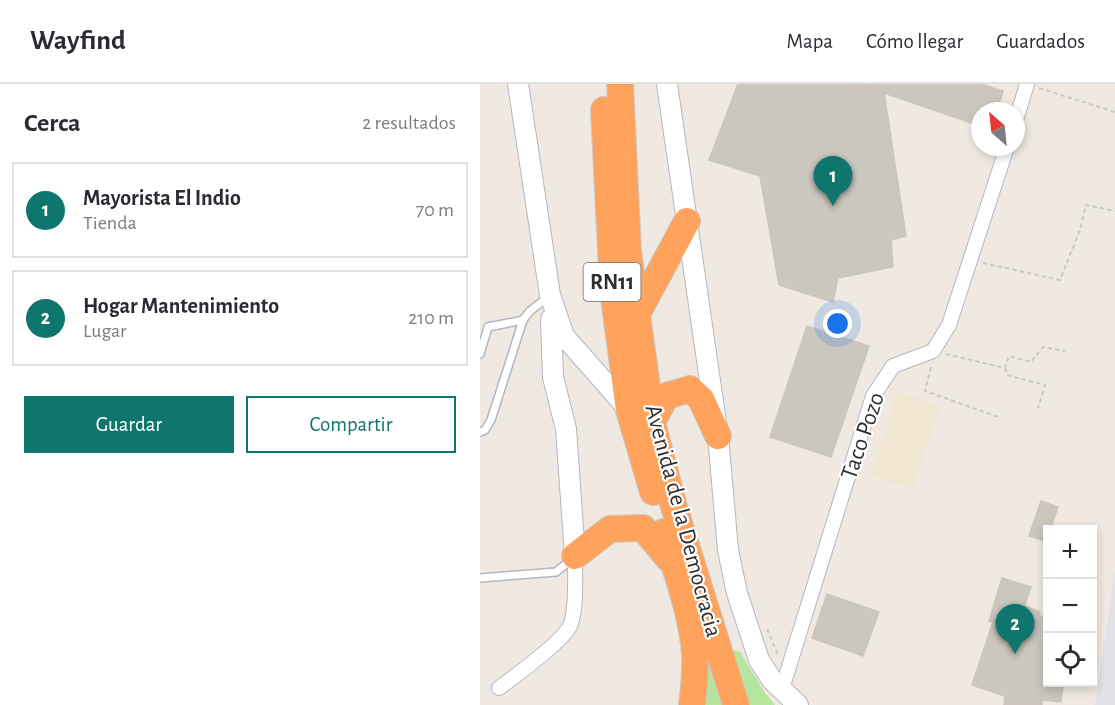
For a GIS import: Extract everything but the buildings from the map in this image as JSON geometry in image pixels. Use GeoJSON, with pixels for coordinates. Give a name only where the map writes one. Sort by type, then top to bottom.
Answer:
{"type":"FeatureCollection","features":[{"type":"Feature","properties":{"kind":"highway","name":"Avenida de la Democracia"},"geometry":{"type":"LineString","coordinates":[[603,84],[613,291],[629,410],[690,622],[695,674],[692,705]]}},
{"type":"Feature","properties":{"kind":"highway","name":"Avenida de la Democracia"},"geometry":{"type":"LineString","coordinates":[[620,84],[628,251],[652,422],[674,507],[736,705]]}},
{"type":"Feature","properties":{"kind":"highway"},"geometry":{"type":"LineString","coordinates":[[636,316],[687,221]]}},
{"type":"Feature","properties":{"kind":"highway"},"geometry":{"type":"LineString","coordinates":[[652,422],[666,396],[690,389],[701,399],[718,436]]}},
{"type":"Feature","properties":{"kind":"highway"},"geometry":{"type":"LineString","coordinates":[[575,556],[610,529],[644,528],[674,566]]}},
{"type":"Feature","properties":{"kind":"street","name":"Avenida de la Democracia"},"geometry":{"type":"LineString","coordinates":[[518,84],[550,295],[564,336],[629,410]]}},
{"type":"Feature","properties":{"kind":"street"},"geometry":{"type":"LineString","coordinates":[[668,84],[718,436],[728,550],[737,593],[759,660],[772,680],[798,705]]}},
{"type":"Feature","properties":{"kind":"street"},"geometry":{"type":"LineString","coordinates":[[1022,102],[1027,84]]}},
{"type":"Feature","properties":{"kind":"street"},"geometry":{"type":"LineString","coordinates":[[933,351],[949,325],[1004,156]]}},
{"type":"Feature","properties":{"kind":"street"},"geometry":{"type":"LineString","coordinates":[[499,688],[521,673],[570,627],[575,597],[575,556],[566,429],[553,377],[550,295]]}},
{"type":"Feature","properties":{"kind":"street","name":"Taco Pozo"},"geometry":{"type":"LineString","coordinates":[[782,688],[873,396],[893,366],[933,351]]}},
{"type":"Feature","properties":{"kind":"lane"},"geometry":{"type":"LineString","coordinates":[[480,432],[485,430],[491,420],[523,320],[530,311],[550,295]]}},
{"type":"Feature","properties":{"kind":"lane"},"geometry":{"type":"LineString","coordinates":[[480,325],[488,327],[523,320]]}},
{"type":"Feature","properties":{"kind":"lane"},"geometry":{"type":"LineString","coordinates":[[480,354],[488,327]]}},
{"type":"Feature","properties":{"kind":"lane"},"geometry":{"type":"LineString","coordinates":[[480,578],[556,572],[575,556]]}},
{"type":"Feature","properties":{"kind":"path"},"geometry":{"type":"LineString","coordinates":[[1027,84],[1115,112]]}},
{"type":"Feature","properties":{"kind":"path"},"geometry":{"type":"LineString","coordinates":[[971,261],[1060,280],[1080,230],[1086,205],[1115,212]]}},
{"type":"Feature","properties":{"kind":"path"},"geometry":{"type":"LineString","coordinates":[[1038,408],[1045,385],[1007,375],[1005,368],[1009,356],[1031,362],[1043,347],[1065,351]]}},
{"type":"Feature","properties":{"kind":"path"},"geometry":{"type":"LineString","coordinates":[[1001,418],[926,391],[933,351],[1005,368]]}},
{"type":"Feature","properties":{"kind":"shaded area"},"geometry":{"type":"Polygon","coordinates":[[[898,392],[940,406],[913,489],[871,476],[898,392]]]}},
{"type":"Feature","properties":{"kind":"shaded area"},"geometry":{"type":"Polygon","coordinates":[[[1115,572],[1115,705],[1095,705],[1115,572]]]}},
{"type":"Feature","properties":{"kind":"green space"},"geometry":{"type":"Polygon","coordinates":[[[698,646],[714,658],[729,705],[696,705],[698,646]]]}},
{"type":"Feature","properties":{"kind":"green space"},"geometry":{"type":"Polygon","coordinates":[[[733,650],[740,652],[775,705],[748,705],[732,663],[733,650]]]}},
{"type":"Feature","properties":{"kind":"place","name":"Mayorista El Indio"},"geometry":{"type":"Point","coordinates":[833,206]}},
{"type":"Feature","properties":{"kind":"place","name":"Hogar Mantenimiento"},"geometry":{"type":"Point","coordinates":[1015,654]}}]}
